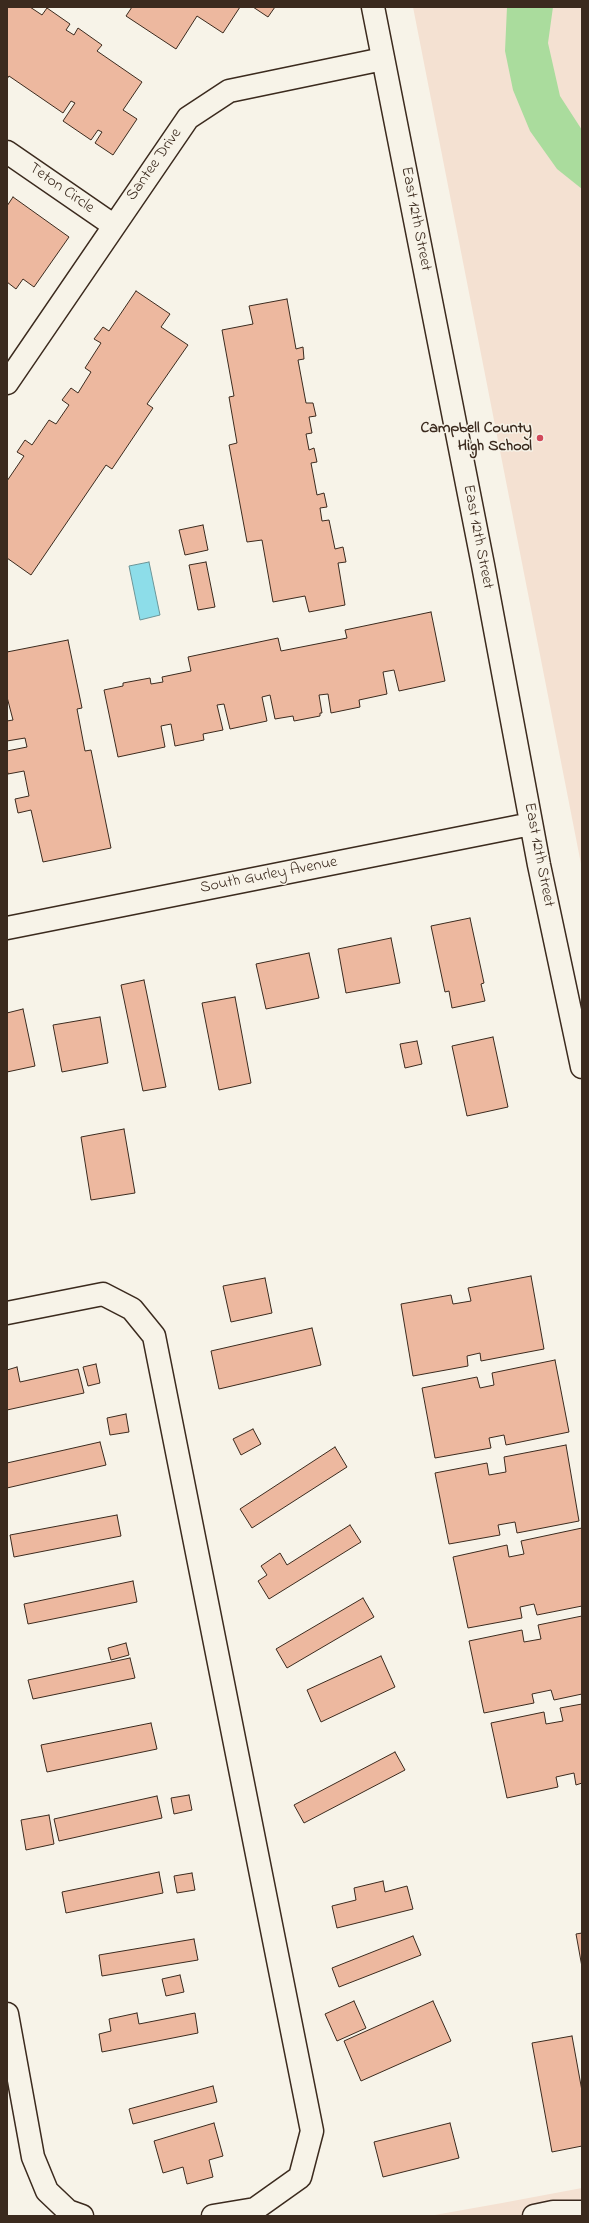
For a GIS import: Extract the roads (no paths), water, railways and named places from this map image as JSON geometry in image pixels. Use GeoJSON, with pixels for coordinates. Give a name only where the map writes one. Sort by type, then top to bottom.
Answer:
{"type":"FeatureCollection","features":[{"type":"Feature","properties":{"kind":"street","name":"East 12th Street"},"geometry":{"type":"LineString","coordinates":[[373,7],[483,565],[531,824],[582,1067]]}},
{"type":"Feature","properties":{"kind":"street","name":"Santee Drive"},"geometry":{"type":"LineString","coordinates":[[7,383],[113,225],[188,118],[230,91],[383,59]]}},
{"type":"Feature","properties":{"kind":"street","name":"Teton Circle"},"geometry":{"type":"LineString","coordinates":[[8,153],[113,225]]}},
{"type":"Feature","properties":{"kind":"street","name":"South Gurley Avenue"},"geometry":{"type":"LineString","coordinates":[[7,928],[531,824]]}},
{"type":"Feature","properties":{"kind":"street"},"geometry":{"type":"LineString","coordinates":[[7,1313],[103,1294],[132,1309],[154,1336],[312,2131],[300,2177],[254,2209],[213,2216]]}},
{"type":"Feature","properties":{"kind":"street"},"geometry":{"type":"LineString","coordinates":[[7,2014],[34,2157],[47,2191],[68,2211],[82,2216]]}},
{"type":"Feature","properties":{"kind":"street"},"geometry":{"type":"LineString","coordinates":[[534,2216],[553,2212],[582,2212]]}},
{"type":"Feature","properties":{"kind":"water"},"geometry":{"type":"Polygon","coordinates":[[[149,562],[160,615],[140,620],[129,566],[149,562]]]}},
{"type":"Feature","properties":{"kind":"place","name":"Campbell County High School"},"geometry":{"type":"Point","coordinates":[540,438]}}]}
